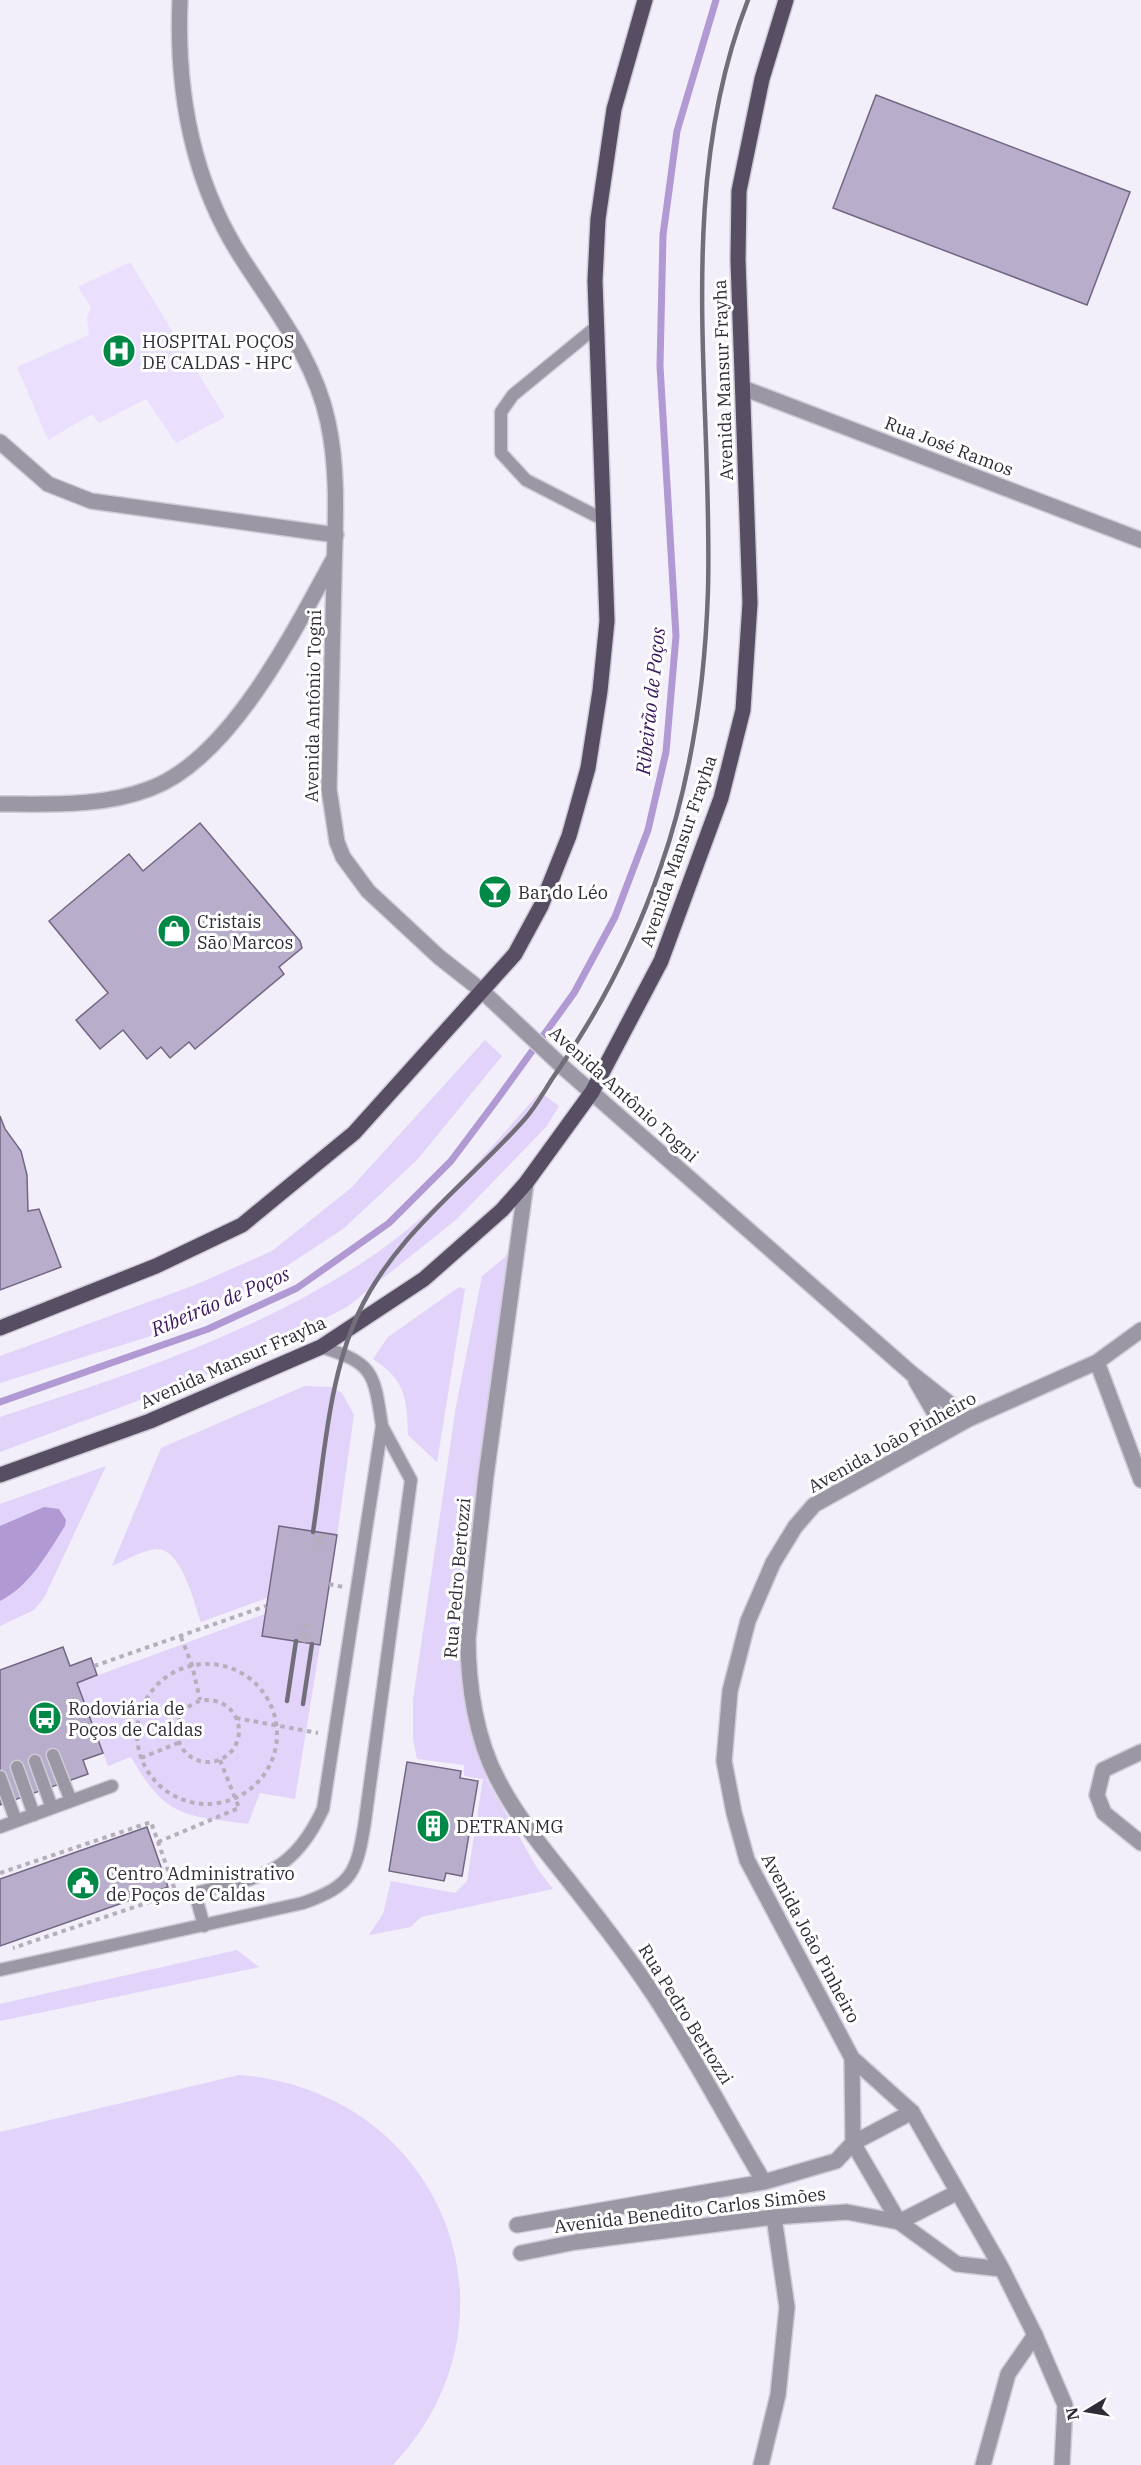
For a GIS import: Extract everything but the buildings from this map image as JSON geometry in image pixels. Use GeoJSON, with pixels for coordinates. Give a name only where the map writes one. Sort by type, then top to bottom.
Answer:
{"type":"FeatureCollection","features":[{"type":"Feature","properties":{"kind":"main road"},"geometry":{"type":"LineString","coordinates":[[0,1328],[156,1266],[242,1225],[354,1133],[515,954],[541,906],[569,836],[588,768],[600,691],[607,621],[596,327],[595,281],[598,219],[614,109],[645,0]]}},
{"type":"Feature","properties":{"kind":"main road","name":"Avenida Mansur Frayha"},"geometry":{"type":"LineString","coordinates":[[0,1475],[150,1421],[321,1347],[424,1279],[502,1209],[526,1183],[592,1092],[661,961],[721,798],[743,710],[750,603],[738,260],[739,191],[762,79],[786,0]]}},
{"type":"Feature","properties":{"kind":"street","name":"Avenida Antônio Togni"},"geometry":{"type":"LineString","coordinates":[[180,0],[178,44],[182,96],[211,203],[244,262],[279,311],[308,362],[328,422],[336,488],[329,789],[337,842],[343,857],[368,891],[439,957],[481,990],[564,1068],[911,1373],[969,1419]]}},
{"type":"Feature","properties":{"kind":"street","name":"Rua José Ramos"},"geometry":{"type":"LineString","coordinates":[[743,388],[1141,540]]}},
{"type":"Feature","properties":{"kind":"street"},"geometry":{"type":"LineString","coordinates":[[0,442],[48,484],[91,501],[336,535]]}},
{"type":"Feature","properties":{"kind":"street"},"geometry":{"type":"LineString","coordinates":[[0,804],[78,803],[119,798],[149,789],[180,775],[224,732],[254,695],[334,558]]}},
{"type":"Feature","properties":{"kind":"street","name":"Rua Pedro Bertozzi"},"geometry":{"type":"LineString","coordinates":[[526,1183],[486,1476],[468,1639],[468,1661],[476,1713],[496,1778],[507,1797],[529,1831],[619,1944],[655,1996],[764,2182]]}},
{"type":"Feature","properties":{"kind":"street","name":"Avenida João Pinheiro"},"geometry":{"type":"LineString","coordinates":[[1062,2465],[1065,2405],[1035,2335],[1002,2269],[956,2193],[912,2112],[852,2058],[747,1860],[734,1813],[724,1761],[730,1691],[748,1621],[773,1563],[795,1527],[814,1505],[945,1431],[1097,1362],[1141,1330]]}},
{"type":"Feature","properties":{"kind":"street"},"geometry":{"type":"LineString","coordinates":[[1097,1362],[1141,1480]]}},
{"type":"Feature","properties":{"kind":"street","name":"Avenida Antônio Togni"},"geometry":{"type":"LineString","coordinates":[[911,1373],[945,1431]]}},
{"type":"Feature","properties":{"kind":"street"},"geometry":{"type":"LineString","coordinates":[[1141,1752],[1103,1770],[1097,1796],[1104,1813],[1141,1843]]}},
{"type":"Feature","properties":{"kind":"street"},"geometry":{"type":"LineString","coordinates":[[852,2058],[852,2143],[899,2223],[957,2264],[1002,2269]]}},
{"type":"Feature","properties":{"kind":"street","name":"Avenida Benedito Carlos Simões"},"geometry":{"type":"LineString","coordinates":[[517,2225],[764,2182],[836,2162],[852,2143],[912,2112]]}},
{"type":"Feature","properties":{"kind":"street"},"geometry":{"type":"LineString","coordinates":[[899,2223],[956,2193]]}},
{"type":"Feature","properties":{"kind":"street","name":"Avenida Benedito Carlos Simões"},"geometry":{"type":"LineString","coordinates":[[521,2253],[576,2242],[774,2217],[847,2212],[899,2223]]}},
{"type":"Feature","properties":{"kind":"street"},"geometry":{"type":"LineString","coordinates":[[761,2465],[778,2395],[787,2307],[774,2217]]}},
{"type":"Feature","properties":{"kind":"street"},"geometry":{"type":"LineString","coordinates":[[983,2465],[1008,2374],[1035,2335]]}},
{"type":"Feature","properties":{"kind":"lane"},"geometry":{"type":"LineString","coordinates":[[596,327],[513,395],[501,412],[501,453],[526,480],[604,520]]}},
{"type":"Feature","properties":{"kind":"lane"},"geometry":{"type":"LineString","coordinates":[[204,1926],[195,1893],[268,1874],[296,1854],[312,1832],[323,1809],[382,1426],[376,1389],[369,1373],[352,1357],[321,1347]]}},
{"type":"Feature","properties":{"kind":"lane"},"geometry":{"type":"LineString","coordinates":[[0,1970],[303,1903],[326,1894],[345,1882],[359,1861],[411,1480],[382,1426]]}},
{"type":"Feature","properties":{"kind":"lane"},"geometry":{"type":"LineString","coordinates":[[53,1755],[70,1801]]}},
{"type":"Feature","properties":{"kind":"lane"},"geometry":{"type":"LineString","coordinates":[[35,1761],[52,1808]]}},
{"type":"Feature","properties":{"kind":"lane"},"geometry":{"type":"LineString","coordinates":[[17,1767],[34,1815]]}},
{"type":"Feature","properties":{"kind":"lane"},"geometry":{"type":"LineString","coordinates":[[0,1777],[16,1821]]}},
{"type":"Feature","properties":{"kind":"lane"},"geometry":{"type":"LineString","coordinates":[[0,1827],[112,1786]]}},
{"type":"Feature","properties":{"kind":"path"},"geometry":{"type":"LineString","coordinates":[[94,1666],[266,1606]]}},
{"type":"Feature","properties":{"kind":"path"},"geometry":{"type":"LineString","coordinates":[[181,1637],[192,1665],[200,1700]]}},
{"type":"Feature","properties":{"kind":"path"},"geometry":{"type":"LineString","coordinates":[[216,1664],[238,1671],[258,1686],[270,1704],[277,1726],[276,1748],[268,1769],[254,1787],[235,1799],[213,1806],[191,1803],[171,1795],[153,1779],[141,1758],[137,1735],[141,1711],[152,1690],[170,1674],[192,1665],[216,1664]]}},
{"type":"Feature","properties":{"kind":"path"},"geometry":{"type":"LineString","coordinates":[[236,1718],[238,1738],[235,1748],[220,1760],[201,1762],[191,1758],[178,1743],[177,1722],[183,1712],[200,1700],[221,1702],[236,1718],[334,1735]]}},
{"type":"Feature","properties":{"kind":"path"},"geometry":{"type":"LineString","coordinates":[[141,1758],[178,1743]]}},
{"type":"Feature","properties":{"kind":"path"},"geometry":{"type":"LineString","coordinates":[[158,1842],[239,1808],[220,1760]]}},
{"type":"Feature","properties":{"kind":"path"},"geometry":{"type":"LineString","coordinates":[[2,1875],[151,1822],[176,1893],[11,1949]]}},
{"type":"Feature","properties":{"kind":"shaded area","name":"HOSPITAL POÇOS DE CALDAS - HPC"},"geometry":{"type":"Polygon","coordinates":[[[130,262],[225,417],[176,443],[146,399],[99,423],[92,414],[48,440],[17,367],[89,335],[87,318],[91,307],[78,287],[130,262]]]}},
{"type":"Feature","properties":{"kind":"shaded area"},"geometry":{"type":"Polygon","coordinates":[[[485,1040],[502,1056],[417,1160],[343,1229],[262,1282],[154,1335],[0,1383],[0,1356],[195,1285],[272,1251],[351,1188],[485,1040]]]}},
{"type":"Feature","properties":{"kind":"shaded area"},"geometry":{"type":"Polygon","coordinates":[[[540,1092],[559,1106],[546,1127],[457,1219],[347,1307],[226,1368],[0,1452],[0,1417],[147,1367],[243,1328],[334,1280],[378,1252],[444,1197],[540,1092]]]}},
{"type":"Feature","properties":{"kind":"shaded area"},"geometry":{"type":"Polygon","coordinates":[[[516,1244],[464,1653],[487,1780],[537,1868],[553,1889],[421,1917],[411,1927],[369,1935],[383,1914],[391,1881],[455,1893],[467,1881],[483,1779],[464,1776],[464,1765],[417,1759],[413,1739],[413,1700],[456,1406],[482,1276],[504,1258],[516,1244]]]}},
{"type":"Feature","properties":{"kind":"shaded area"},"geometry":{"type":"Polygon","coordinates":[[[459,1287],[465,1289],[437,1462],[408,1435],[407,1411],[402,1391],[392,1375],[373,1359],[388,1337],[459,1287]]]}},
{"type":"Feature","properties":{"kind":"shaded area"},"geometry":{"type":"Polygon","coordinates":[[[305,1386],[331,1387],[342,1393],[354,1415],[337,1535],[279,1526],[267,1598],[201,1622],[186,1578],[173,1557],[165,1551],[156,1549],[140,1553],[112,1566],[161,1448],[305,1386]]]}},
{"type":"Feature","properties":{"kind":"shaded area"},"geometry":{"type":"Polygon","coordinates":[[[106,1466],[44,1598],[34,1610],[0,1626],[0,1504],[106,1466]]]}},
{"type":"Feature","properties":{"kind":"shaded area"},"geometry":{"type":"Polygon","coordinates":[[[44,1507],[59,1509],[66,1520],[65,1526],[29,1578],[11,1595],[0,1601],[0,1526],[44,1507]]]}},
{"type":"Feature","properties":{"kind":"shaded area"},"geometry":{"type":"Polygon","coordinates":[[[265,1614],[262,1636],[320,1645],[295,1799],[260,1793],[248,1824],[207,1818],[178,1810],[166,1803],[143,1777],[131,1757],[108,1766],[77,1683],[265,1614]]]}},
{"type":"Feature","properties":{"kind":"shaded area"},"geometry":{"type":"Polygon","coordinates":[[[237,1950],[259,1967],[0,2021],[0,2004],[237,1950]]]}},
{"type":"Feature","properties":{"kind":"shaded area"},"geometry":{"type":"Polygon","coordinates":[[[239,2075],[309,2090],[368,2122],[413,2166],[444,2220],[459,2280],[456,2343],[435,2406],[393,2465],[0,2465],[0,2132],[239,2075]]]}},
{"type":"Feature","properties":{"kind":"waterway","name":"Ribeirão de Poços"},"geometry":{"type":"LineString","coordinates":[[0,1402],[208,1329],[297,1288],[389,1223],[451,1161],[496,1101],[574,993],[615,917],[648,830],[666,752],[676,636],[660,366],[663,235],[677,131],[716,0]]}},
{"type":"Feature","properties":{"kind":"railway"},"geometry":{"type":"LineString","coordinates":[[313,1532],[333,1393],[348,1339],[358,1314],[373,1285],[412,1234],[524,1120],[569,1054],[600,1003],[627,950],[651,894],[672,832],[695,730],[704,660],[708,590],[702,292],[704,218],[711,144],[725,72],[748,0]]}},
{"type":"Feature","properties":{"kind":"railway"},"geometry":{"type":"LineString","coordinates":[[287,1701],[296,1641]]}},
{"type":"Feature","properties":{"kind":"railway"},"geometry":{"type":"LineString","coordinates":[[303,1704],[312,1644]]}},
{"type":"Feature","properties":{"kind":"place","name":"HOSPITAL POÇOS DE CALDAS - HPC"},"geometry":{"type":"Point","coordinates":[119,351]}},
{"type":"Feature","properties":{"kind":"place","name":"Bar do Léo"},"geometry":{"type":"Point","coordinates":[495,892]}},
{"type":"Feature","properties":{"kind":"place","name":"Cristais São Marcos"},"geometry":{"type":"Point","coordinates":[174,931]}},
{"type":"Feature","properties":{"kind":"place","name":"Rodoviária de Poços de Caldas"},"geometry":{"type":"Point","coordinates":[45,1718]}},
{"type":"Feature","properties":{"kind":"place","name":"DETRAN MG"},"geometry":{"type":"Point","coordinates":[433,1826]}},
{"type":"Feature","properties":{"kind":"place","name":"Centro Administrativo de Poços de Caldas"},"geometry":{"type":"Point","coordinates":[83,1883]}}]}
